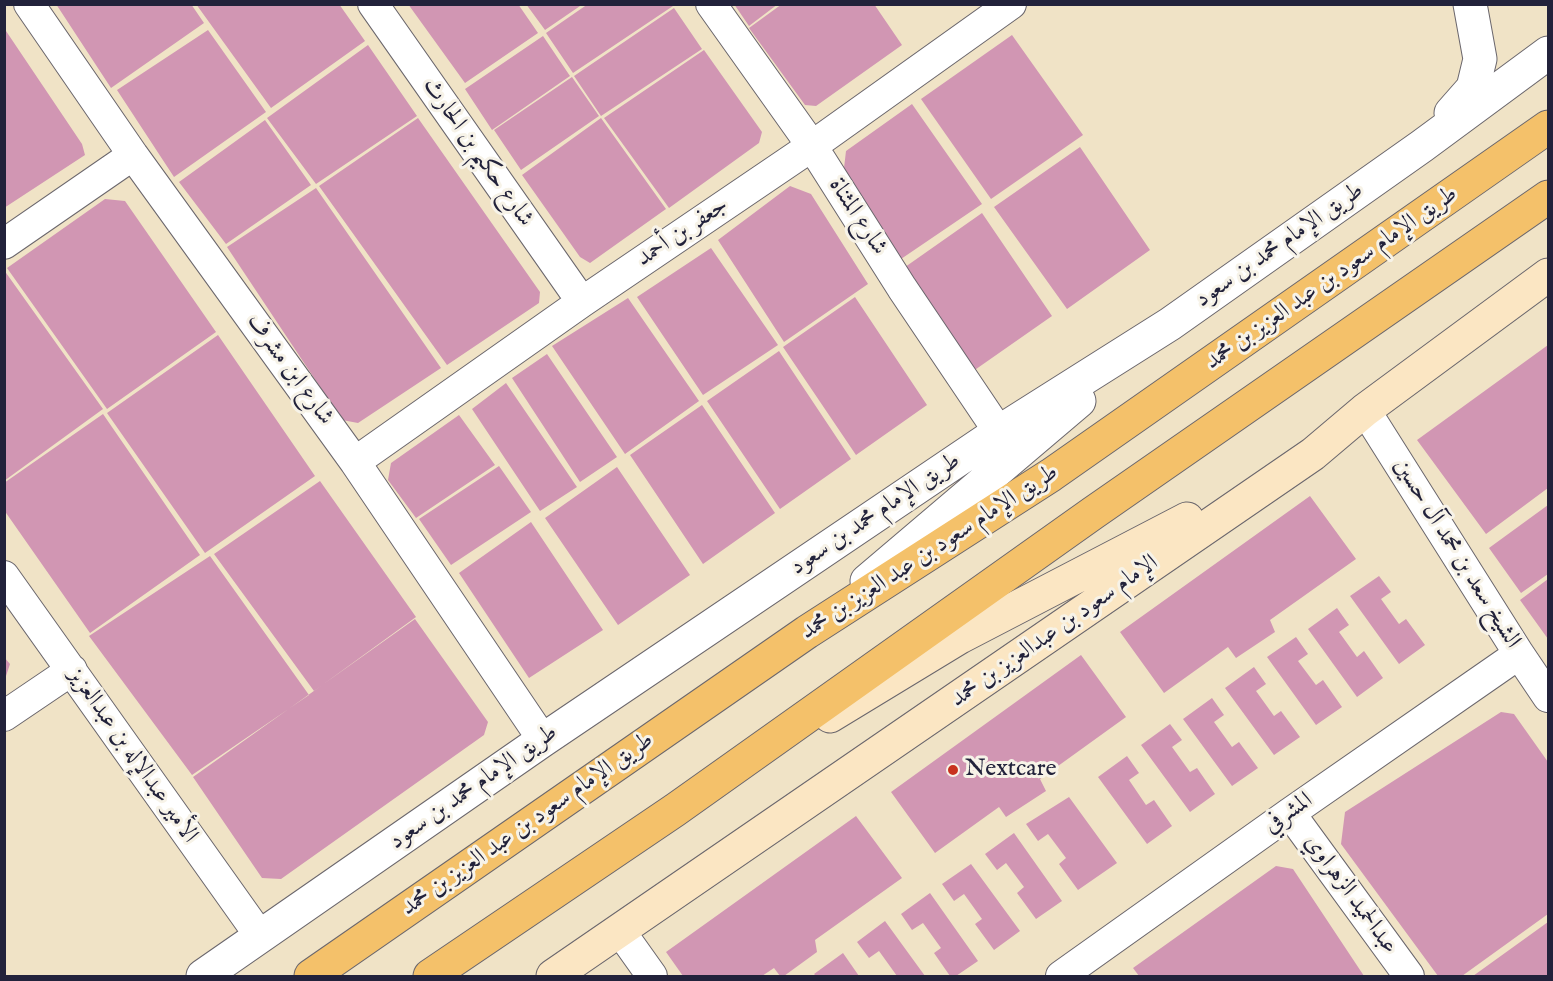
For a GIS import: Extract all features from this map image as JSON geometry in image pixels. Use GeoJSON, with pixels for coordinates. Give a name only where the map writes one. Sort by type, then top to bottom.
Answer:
{"type":"FeatureCollection","features":[{"type":"Feature","properties":{"kind":"main road","name":"طريق الإمام سعود بن عبد العزيز بن محمد"},"geometry":{"type":"LineString","coordinates":[[311,976],[807,632],[1051,475],[1548,127]]}},
{"type":"Feature","properties":{"kind":"main road"},"geometry":{"type":"LineString","coordinates":[[430,976],[675,810],[1093,513],[1548,197]]}},
{"type":"Feature","properties":{"kind":"main road","name":"الإمام سعود بن عبدالعزيز بن محمد"},"geometry":{"type":"LineString","coordinates":[[553,976],[1312,454],[1365,410],[1548,275]]}},
{"type":"Feature","properties":{"kind":"main road"},"geometry":{"type":"LineString","coordinates":[[675,810],[960,637],[1312,454]]}},
{"type":"Feature","properties":{"kind":"street","name":"شارع ابن مشرف"},"geometry":{"type":"LineString","coordinates":[[29,4],[133,154],[355,462],[543,740]]}},
{"type":"Feature","properties":{"kind":"street","name":"شارع حكيم بن الحارث"},"geometry":{"type":"LineString","coordinates":[[373,4],[582,302]]}},
{"type":"Feature","properties":{"kind":"street","name":"شارع المثناة"},"geometry":{"type":"LineString","coordinates":[[711,4],[812,146],[902,288],[999,432]]}},
{"type":"Feature","properties":{"kind":"street","name":"جعفر بن أحمد"},"geometry":{"type":"LineString","coordinates":[[355,462],[582,302],[812,146],[1011,4]]}},
{"type":"Feature","properties":{"kind":"street"},"geometry":{"type":"LineString","coordinates":[[1422,146],[1473,88],[1480,59],[1470,4]]}},
{"type":"Feature","properties":{"kind":"street","name":"طريق الإمام محمد بن سعود"},"geometry":{"type":"LineString","coordinates":[[203,976],[543,740],[999,432],[1170,324],[1422,146],[1548,53]]}},
{"type":"Feature","properties":{"kind":"street"},"geometry":{"type":"LineString","coordinates":[[4,244],[133,154]]}},
{"type":"Feature","properties":{"kind":"street"},"geometry":{"type":"LineString","coordinates":[[807,632],[1170,324]]}},
{"type":"Feature","properties":{"kind":"street","name":"الشيخ سعد بن محمد آل حسين"},"geometry":{"type":"LineString","coordinates":[[1365,410],[1548,697]]}},
{"type":"Feature","properties":{"kind":"street","name":"الأمير عبدالإله بن عبدالعزيز"},"geometry":{"type":"LineString","coordinates":[[4,576],[260,936]]}},
{"type":"Feature","properties":{"kind":"street","name":"المشرفي"},"geometry":{"type":"LineString","coordinates":[[1061,976],[1519,654]]}},
{"type":"Feature","properties":{"kind":"street"},"geometry":{"type":"LineString","coordinates":[[4,716],[72,670]]}},
{"type":"Feature","properties":{"kind":"street","name":"عبدالحميد الزهراوي"},"geometry":{"type":"LineString","coordinates":[[1290,813],[1409,976]]}},
{"type":"Feature","properties":{"kind":"street"},"geometry":{"type":"LineString","coordinates":[[620,931],[652,976]]}},
{"type":"Feature","properties":{"kind":"building"},"geometry":{"type":"Polygon","coordinates":[[[56,4],[191,4],[204,23],[111,88],[56,4]]]}},
{"type":"Feature","properties":{"kind":"building"},"geometry":{"type":"Polygon","coordinates":[[[196,4],[339,4],[365,41],[271,108],[196,4]]]}},
{"type":"Feature","properties":{"kind":"building"},"geometry":{"type":"Polygon","coordinates":[[[408,4],[518,4],[538,33],[465,83],[408,4]]]}},
{"type":"Feature","properties":{"kind":"building"},"geometry":{"type":"Polygon","coordinates":[[[526,4],[583,4],[545,30],[526,4]]]}},
{"type":"Feature","properties":{"kind":"building"},"geometry":{"type":"Polygon","coordinates":[[[588,4],[672,4],[673,6],[573,73],[546,33],[588,4]]]}},
{"type":"Feature","properties":{"kind":"building"},"geometry":{"type":"Polygon","coordinates":[[[734,4],[778,4],[749,26],[734,4]]]}},
{"type":"Feature","properties":{"kind":"building"},"geometry":{"type":"Polygon","coordinates":[[[782,4],[874,4],[902,45],[816,106],[805,105],[749,28],[782,4]]]}},
{"type":"Feature","properties":{"kind":"building"},"geometry":{"type":"Polygon","coordinates":[[[674,8],[702,49],[601,116],[574,76],[674,8]]]}},
{"type":"Feature","properties":{"kind":"building"},"geometry":{"type":"Polygon","coordinates":[[[4,28],[82,144],[85,155],[4,208],[4,28]]]}},
{"type":"Feature","properties":{"kind":"building"},"geometry":{"type":"Polygon","coordinates":[[[208,30],[266,112],[174,177],[117,90],[208,30]]]}},
{"type":"Feature","properties":{"kind":"building"},"geometry":{"type":"Polygon","coordinates":[[[1012,35],[1083,135],[991,199],[921,99],[1012,35]]]}},
{"type":"Feature","properties":{"kind":"building"},"geometry":{"type":"Polygon","coordinates":[[[543,36],[570,76],[492,130],[465,89],[543,36]]]}},
{"type":"Feature","properties":{"kind":"building"},"geometry":{"type":"Polygon","coordinates":[[[368,45],[417,116],[316,184],[267,118],[368,45]]]}},
{"type":"Feature","properties":{"kind":"building"},"geometry":{"type":"Polygon","coordinates":[[[704,50],[762,132],[759,143],[669,208],[604,118],[704,50]]]}},
{"type":"Feature","properties":{"kind":"building"},"geometry":{"type":"Polygon","coordinates":[[[572,77],[599,116],[521,170],[494,130],[572,77]]]}},
{"type":"Feature","properties":{"kind":"building"},"geometry":{"type":"Polygon","coordinates":[[[912,104],[982,204],[901,259],[844,168],[846,151],[912,104]]]}},
{"type":"Feature","properties":{"kind":"building"},"geometry":{"type":"Polygon","coordinates":[[[418,118],[540,292],[539,303],[447,365],[319,186],[418,118]]]}},
{"type":"Feature","properties":{"kind":"building"},"geometry":{"type":"Polygon","coordinates":[[[601,118],[666,209],[590,263],[580,257],[522,175],[601,118]]]}},
{"type":"Feature","properties":{"kind":"building"},"geometry":{"type":"Polygon","coordinates":[[[265,120],[311,185],[226,244],[179,182],[265,120]]]}},
{"type":"Feature","properties":{"kind":"building"},"geometry":{"type":"Polygon","coordinates":[[[1080,147],[1150,250],[1067,309],[994,207],[1080,147]]]}},
{"type":"Feature","properties":{"kind":"building"},"geometry":{"type":"Polygon","coordinates":[[[790,186],[811,194],[868,284],[784,342],[718,240],[790,186]]]}},
{"type":"Feature","properties":{"kind":"building"},"geometry":{"type":"Polygon","coordinates":[[[316,188],[441,368],[358,423],[342,420],[227,247],[316,188]]]}},
{"type":"Feature","properties":{"kind":"building"},"geometry":{"type":"Polygon","coordinates":[[[105,199],[125,201],[216,332],[107,409],[7,268],[105,199]]]}},
{"type":"Feature","properties":{"kind":"building"},"geometry":{"type":"Polygon","coordinates":[[[982,213],[1052,316],[969,374],[898,272],[982,213]]]}},
{"type":"Feature","properties":{"kind":"building"},"geometry":{"type":"Polygon","coordinates":[[[711,248],[778,345],[703,395],[637,297],[711,248]]]}},
{"type":"Feature","properties":{"kind":"building"},"geometry":{"type":"Polygon","coordinates":[[[4,270],[103,409],[4,481],[4,270]]]}},
{"type":"Feature","properties":{"kind":"building"},"geometry":{"type":"Polygon","coordinates":[[[855,297],[927,405],[856,455],[783,347],[855,297]]]}},
{"type":"Feature","properties":{"kind":"building"},"geometry":{"type":"Polygon","coordinates":[[[628,298],[699,401],[625,454],[552,346],[628,298]]]}},
{"type":"Feature","properties":{"kind":"building"},"geometry":{"type":"Polygon","coordinates":[[[218,335],[315,476],[205,553],[107,413],[218,335]]]}},
{"type":"Feature","properties":{"kind":"building"},"geometry":{"type":"Polygon","coordinates":[[[1548,345],[1548,488],[1486,534],[1417,440],[1548,345]]]}},
{"type":"Feature","properties":{"kind":"building"},"geometry":{"type":"Polygon","coordinates":[[[779,351],[851,459],[780,509],[707,401],[779,351]]]}},
{"type":"Feature","properties":{"kind":"building"},"geometry":{"type":"Polygon","coordinates":[[[547,354],[617,457],[580,482],[512,378],[547,354]]]}},
{"type":"Feature","properties":{"kind":"building"},"geometry":{"type":"Polygon","coordinates":[[[506,383],[577,487],[540,511],[472,409],[506,383]]]}},
{"type":"Feature","properties":{"kind":"building"},"geometry":{"type":"Polygon","coordinates":[[[702,405],[775,513],[703,564],[630,455],[702,405]]]}},
{"type":"Feature","properties":{"kind":"building"},"geometry":{"type":"Polygon","coordinates":[[[103,414],[200,555],[90,633],[4,510],[4,483],[103,414]]]}},
{"type":"Feature","properties":{"kind":"building"},"geometry":{"type":"Polygon","coordinates":[[[459,415],[495,465],[416,518],[388,480],[391,463],[459,415]]]}},
{"type":"Feature","properties":{"kind":"building"},"geometry":{"type":"Polygon","coordinates":[[[499,466],[531,512],[451,565],[419,519],[499,466]]]}},
{"type":"Feature","properties":{"kind":"building"},"geometry":{"type":"Polygon","coordinates":[[[617,467],[690,575],[618,625],[545,518],[617,467]]]}},
{"type":"Feature","properties":{"kind":"building"},"geometry":{"type":"Polygon","coordinates":[[[320,481],[416,617],[314,691],[214,554],[320,481]]]}},
{"type":"Feature","properties":{"kind":"building"},"geometry":{"type":"Polygon","coordinates":[[[1310,496],[1356,559],[1270,620],[1275,632],[1236,658],[1228,647],[1164,693],[1120,632],[1310,496]]]}},
{"type":"Feature","properties":{"kind":"building"},"geometry":{"type":"Polygon","coordinates":[[[1548,505],[1548,574],[1521,593],[1489,548],[1548,505]]]}},
{"type":"Feature","properties":{"kind":"building"},"geometry":{"type":"Polygon","coordinates":[[[531,522],[603,630],[529,678],[459,573],[531,522]]]}},
{"type":"Feature","properties":{"kind":"building"},"geometry":{"type":"Polygon","coordinates":[[[210,556],[309,695],[192,775],[89,636],[210,556]]]}},
{"type":"Feature","properties":{"kind":"building"},"geometry":{"type":"Polygon","coordinates":[[[1379,576],[1391,592],[1381,599],[1399,624],[1406,619],[1425,645],[1399,664],[1350,596],[1379,576]]]}},
{"type":"Feature","properties":{"kind":"building"},"geometry":{"type":"Polygon","coordinates":[[[1548,579],[1548,639],[1520,600],[1548,579]]]}},
{"type":"Feature","properties":{"kind":"building"},"geometry":{"type":"Polygon","coordinates":[[[1337,608],[1349,625],[1339,632],[1357,657],[1364,651],[1383,678],[1357,697],[1308,629],[1337,608]]]}},
{"type":"Feature","properties":{"kind":"building"},"geometry":{"type":"Polygon","coordinates":[[[415,619],[488,722],[484,735],[281,879],[262,878],[193,777],[415,619]]]}},
{"type":"Feature","properties":{"kind":"building"},"geometry":{"type":"Polygon","coordinates":[[[1296,637],[1308,654],[1298,661],[1316,685],[1323,680],[1342,707],[1316,725],[1267,657],[1296,637]]]}},
{"type":"Feature","properties":{"kind":"building"},"geometry":{"type":"Polygon","coordinates":[[[1081,655],[1126,717],[1040,779],[1046,791],[1006,817],[999,807],[935,853],[891,792],[1081,655]]]}},
{"type":"Feature","properties":{"kind":"building"},"geometry":{"type":"Polygon","coordinates":[[[4,657],[10,664],[5,679],[4,679],[4,657]]]}},
{"type":"Feature","properties":{"kind":"building"},"geometry":{"type":"Polygon","coordinates":[[[1254,667],[1266,684],[1256,691],[1274,716],[1281,711],[1300,737],[1274,755],[1225,688],[1254,667]]]}},
{"type":"Feature","properties":{"kind":"building"},"geometry":{"type":"Polygon","coordinates":[[[1212,698],[1224,715],[1214,722],[1232,747],[1239,742],[1258,768],[1232,786],[1183,719],[1212,698]]]}},
{"type":"Feature","properties":{"kind":"building"},"geometry":{"type":"Polygon","coordinates":[[[1501,712],[1514,714],[1548,762],[1548,914],[1462,976],[1438,976],[1341,844],[1345,812],[1501,712]]]}},
{"type":"Feature","properties":{"kind":"building"},"geometry":{"type":"Polygon","coordinates":[[[1170,724],[1182,740],[1172,747],[1190,772],[1197,768],[1215,794],[1190,812],[1141,745],[1170,724]]]}},
{"type":"Feature","properties":{"kind":"building"},"geometry":{"type":"Polygon","coordinates":[[[1127,756],[1139,773],[1129,780],[1146,805],[1154,800],[1172,826],[1147,844],[1098,777],[1127,756]]]}},
{"type":"Feature","properties":{"kind":"building"},"geometry":{"type":"Polygon","coordinates":[[[1069,797],[1117,863],[1078,890],[1059,864],[1066,858],[1048,834],[1038,841],[1026,824],[1069,797]]]}},
{"type":"Feature","properties":{"kind":"building"},"geometry":{"type":"Polygon","coordinates":[[[856,816],[902,878],[815,940],[817,952],[784,976],[780,976],[774,968],[762,976],[683,976],[666,952],[856,816]]]}},
{"type":"Feature","properties":{"kind":"building"},"geometry":{"type":"Polygon","coordinates":[[[1014,833],[1062,901],[1036,919],[1017,893],[1024,887],[1006,863],[997,870],[985,854],[1014,833]]]}},
{"type":"Feature","properties":{"kind":"building"},"geometry":{"type":"Polygon","coordinates":[[[971,864],[1020,931],[994,950],[975,924],[982,919],[964,894],[954,901],[942,884],[971,864]]]}},
{"type":"Feature","properties":{"kind":"building"},"geometry":{"type":"Polygon","coordinates":[[[1276,866],[1293,869],[1364,976],[1139,976],[1133,968],[1276,866]]]}},
{"type":"Feature","properties":{"kind":"building"},"geometry":{"type":"Polygon","coordinates":[[[930,893],[978,961],[956,976],[950,976],[934,953],[941,948],[923,923],[912,930],[901,914],[930,893]]]}},
{"type":"Feature","properties":{"kind":"building"},"geometry":{"type":"Polygon","coordinates":[[[885,921],[925,976],[897,976],[879,951],[869,958],[857,942],[885,921]]]}},
{"type":"Feature","properties":{"kind":"building"},"geometry":{"type":"Polygon","coordinates":[[[1548,922],[1548,976],[1473,976],[1548,922]]]}},
{"type":"Feature","properties":{"kind":"building"},"geometry":{"type":"Polygon","coordinates":[[[843,953],[859,976],[816,976],[814,974],[843,953]]]}},
{"type":"Feature","properties":{"kind":"place","name":"Nextcare"},"geometry":{"type":"Point","coordinates":[953,770]}}]}
